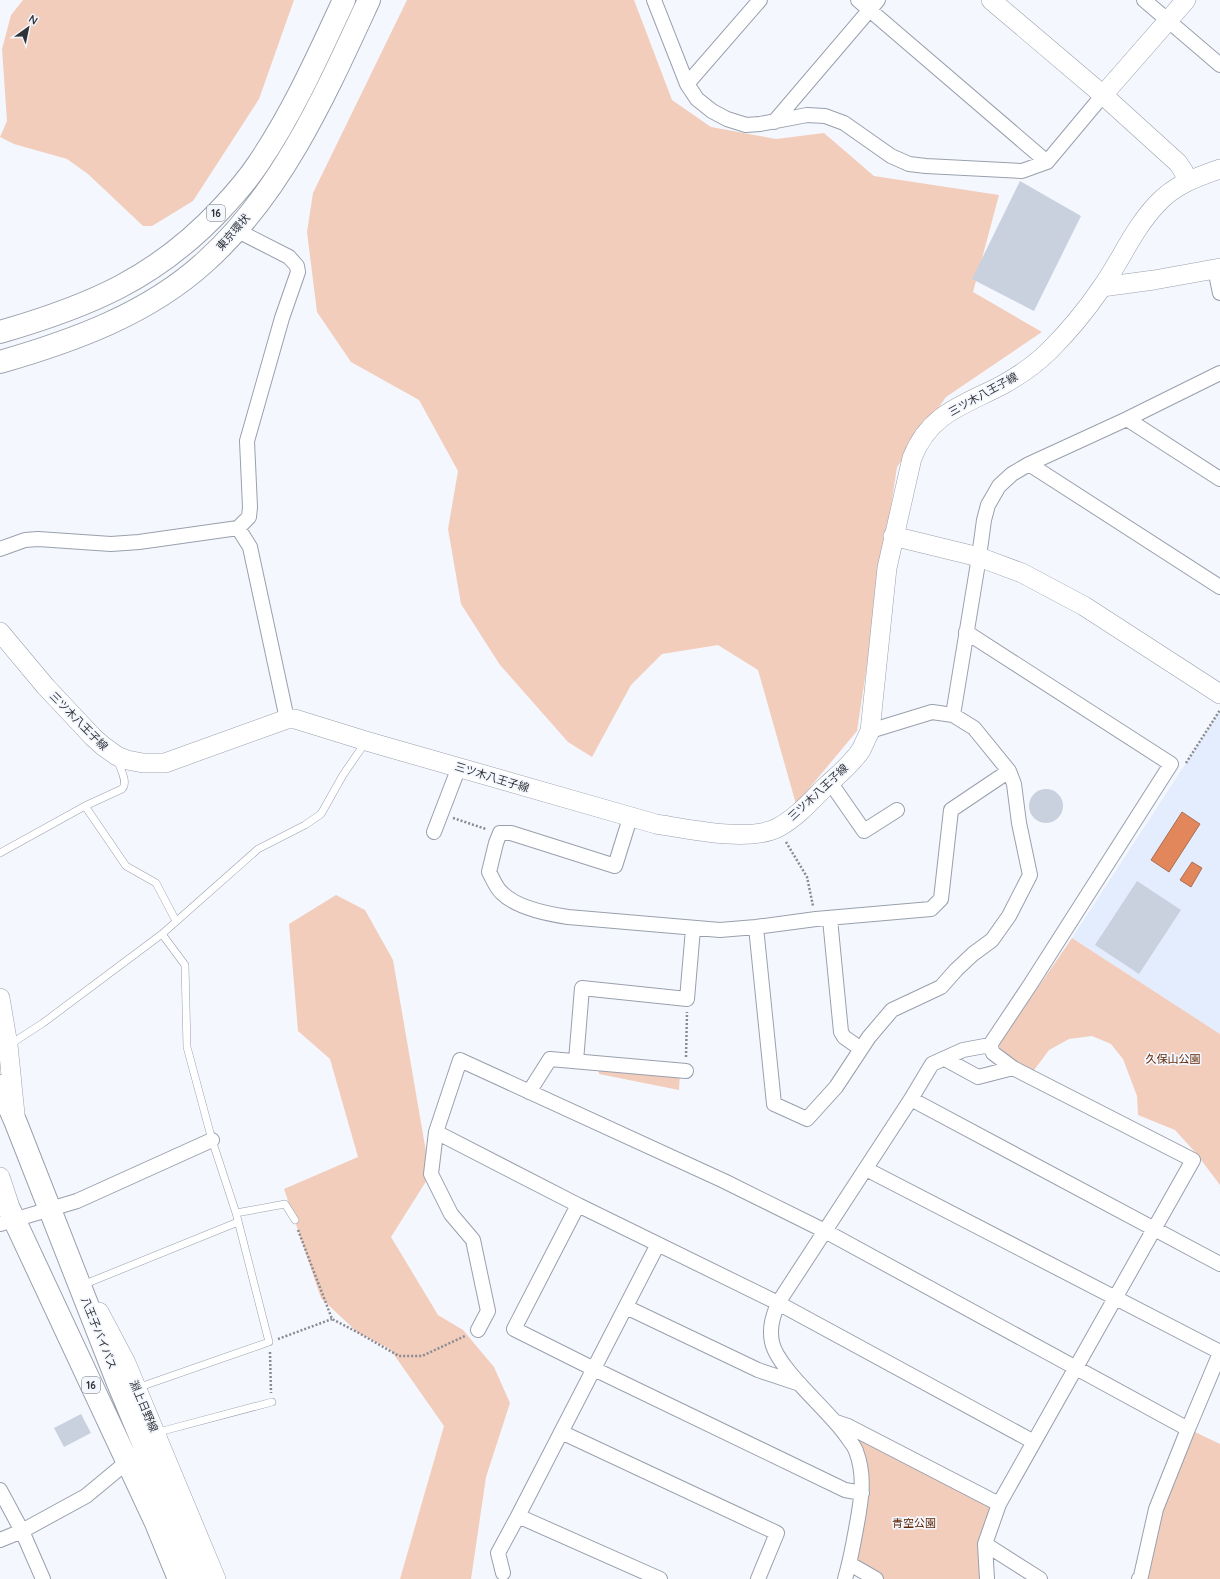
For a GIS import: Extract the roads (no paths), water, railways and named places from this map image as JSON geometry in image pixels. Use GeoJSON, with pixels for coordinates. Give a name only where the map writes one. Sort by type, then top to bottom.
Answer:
{"type":"FeatureCollection","features":[{"type":"Feature","properties":{"kind":"highway","name":"16"},"geometry":{"type":"LineString","coordinates":[[0,332],[42,320],[73,308],[121,286],[161,262],[200,229],[241,186],[258,165],[305,81],[344,0]]}},
{"type":"Feature","properties":{"kind":"highway","name":"東京環状"},"geometry":{"type":"LineString","coordinates":[[0,362],[39,351],[91,332],[143,305],[175,286],[205,263],[236,230],[273,182],[304,133],[331,81],[369,0]]}},
{"type":"Feature","properties":{"kind":"highway","name":"八王子バイパス"},"geometry":{"type":"LineString","coordinates":[[0,1086],[142,1440],[200,1579]]}},
{"type":"Feature","properties":{"kind":"highway","name":"16"},"geometry":{"type":"LineString","coordinates":[[0,1191],[7,1222],[127,1462],[179,1579]]}},
{"type":"Feature","properties":{"kind":"main road"},"geometry":{"type":"LineString","coordinates":[[991,0],[1103,96],[1178,163],[1184,172],[1186,182]]}},
{"type":"Feature","properties":{"kind":"main road"},"geometry":{"type":"LineString","coordinates":[[1103,96],[1186,0]]}},
{"type":"Feature","properties":{"kind":"main road","name":"三ツ木八王子線"},"geometry":{"type":"LineString","coordinates":[[0,632],[46,687],[93,737],[117,756],[143,763],[165,763],[288,719],[295,719],[630,818],[663,825],[739,834],[759,833],[778,827],[792,818],[860,751],[870,731],[887,568],[893,536],[912,458],[920,442],[938,420],[955,407],[1004,384],[1045,355],[1071,328],[1102,287],[1127,246],[1157,204],[1176,188],[1186,182],[1220,169]]}},
{"type":"Feature","properties":{"kind":"main road"},"geometry":{"type":"LineString","coordinates":[[1102,287],[1154,280],[1218,268]]}},
{"type":"Feature","properties":{"kind":"main road"},"geometry":{"type":"LineString","coordinates":[[893,536],[979,557],[1022,573],[1078,603],[1220,694]]}},
{"type":"Feature","properties":{"kind":"main road"},"geometry":{"type":"LineString","coordinates":[[0,1000],[8,1045],[16,1123]]}},
{"type":"Feature","properties":{"kind":"main road"},"geometry":{"type":"LineString","coordinates":[[0,1177],[7,1222]]}},
{"type":"Feature","properties":{"kind":"main road","name":"淵上日野線"},"geometry":{"type":"LineString","coordinates":[[61,1238],[126,1363],[216,1579]]}},
{"type":"Feature","properties":{"kind":"street"},"geometry":{"type":"LineString","coordinates":[[654,0],[687,84],[697,99],[712,111],[727,119],[746,125],[774,122],[807,115],[826,116],[844,123],[891,156],[909,164],[1022,171],[1047,162],[1103,96]]}},
{"type":"Feature","properties":{"kind":"street"},"geometry":{"type":"LineString","coordinates":[[687,84],[760,0]]}},
{"type":"Feature","properties":{"kind":"street"},"geometry":{"type":"LineString","coordinates":[[858,0],[874,5],[1047,162]]}},
{"type":"Feature","properties":{"kind":"street"},"geometry":{"type":"LineString","coordinates":[[1144,0],[1220,65]]}},
{"type":"Feature","properties":{"kind":"street"},"geometry":{"type":"LineString","coordinates":[[774,122],[874,5]]}},
{"type":"Feature","properties":{"kind":"street"},"geometry":{"type":"LineString","coordinates":[[0,549],[25,540],[38,539],[111,544],[139,542],[238,528],[244,524],[249,516],[250,507],[247,441],[282,318],[298,272],[297,266],[290,257],[236,230]]}},
{"type":"Feature","properties":{"kind":"street"},"geometry":{"type":"LineString","coordinates":[[1218,268],[1220,293]]}},
{"type":"Feature","properties":{"kind":"street"},"geometry":{"type":"LineString","coordinates":[[953,715],[984,520],[988,505],[993,495],[1006,479],[1029,464],[1127,419],[1220,373]]}},
{"type":"Feature","properties":{"kind":"street"},"geometry":{"type":"LineString","coordinates":[[1127,419],[1220,479]]}},
{"type":"Feature","properties":{"kind":"street"},"geometry":{"type":"LineString","coordinates":[[1029,464],[1220,587]]}},
{"type":"Feature","properties":{"kind":"street"},"geometry":{"type":"LineString","coordinates":[[238,528],[250,547],[288,719]]}},
{"type":"Feature","properties":{"kind":"street"},"geometry":{"type":"LineString","coordinates":[[845,1579],[850,1564],[862,1493],[862,1471],[856,1450],[836,1422],[800,1384],[781,1360],[772,1343],[771,1328],[773,1316],[778,1304],[911,1099],[932,1064],[963,1050],[990,1045],[1171,764],[966,632]]}},
{"type":"Feature","properties":{"kind":"street"},"geometry":{"type":"LineString","coordinates":[[756,927],[774,1104],[807,1119],[836,1087],[869,1037],[892,1010],[941,986],[973,954],[992,940],[1009,916],[1030,875],[1019,823],[1014,784],[1009,771],[974,728],[953,715],[932,712],[870,731]]}},
{"type":"Feature","properties":{"kind":"street"},"geometry":{"type":"LineString","coordinates":[[434,832],[459,767]]}},
{"type":"Feature","properties":{"kind":"street"},"geometry":{"type":"LineString","coordinates":[[630,818],[615,866],[511,833],[500,833],[489,872],[501,893],[513,902],[548,914],[693,929],[720,930],[756,927],[931,909],[941,899],[951,810],[1009,771]]}},
{"type":"Feature","properties":{"kind":"street"},"geometry":{"type":"LineString","coordinates":[[830,782],[864,831],[896,810]]}},
{"type":"Feature","properties":{"kind":"street"},"geometry":{"type":"LineString","coordinates":[[823,919],[841,1032],[844,1037],[861,1049]]}},
{"type":"Feature","properties":{"kind":"street"},"geometry":{"type":"LineString","coordinates":[[576,1061],[582,988],[687,999],[693,929]]}},
{"type":"Feature","properties":{"kind":"street"},"geometry":{"type":"LineString","coordinates":[[987,1579],[985,1544],[999,1504],[1193,1160],[1013,1068],[993,1053],[990,1045]]}},
{"type":"Feature","properties":{"kind":"street"},"geometry":{"type":"LineString","coordinates":[[529,1092],[550,1059],[686,1071]]}},
{"type":"Feature","properties":{"kind":"street"},"geometry":{"type":"LineString","coordinates":[[945,1059],[978,1077],[1013,1068]]}},
{"type":"Feature","properties":{"kind":"street"},"geometry":{"type":"LineString","coordinates":[[478,1330],[488,1311],[472,1240],[451,1214],[431,1174],[436,1132],[460,1060],[724,1181],[825,1231],[1188,1429]]}},
{"type":"Feature","properties":{"kind":"street"},"geometry":{"type":"LineString","coordinates":[[911,1099],[1220,1264]]}},
{"type":"Feature","properties":{"kind":"street"},"geometry":{"type":"LineString","coordinates":[[436,1132],[578,1205],[778,1304],[1034,1442]]}},
{"type":"Feature","properties":{"kind":"street"},"geometry":{"type":"LineString","coordinates":[[7,1222],[77,1201],[212,1140]]}},
{"type":"Feature","properties":{"kind":"street"},"geometry":{"type":"LineString","coordinates":[[866,1169],[1220,1352],[1156,1509],[1141,1576],[1139,1579]]}},
{"type":"Feature","properties":{"kind":"street"},"geometry":{"type":"LineString","coordinates":[[578,1205],[514,1329],[845,1490],[862,1493]]}},
{"type":"Feature","properties":{"kind":"street"},"geometry":{"type":"LineString","coordinates":[[503,1573],[498,1553],[658,1244]]}},
{"type":"Feature","properties":{"kind":"street"},"geometry":{"type":"LineString","coordinates":[[626,1307],[758,1370],[800,1384]]}},
{"type":"Feature","properties":{"kind":"street"},"geometry":{"type":"LineString","coordinates":[[836,1422],[848,1426],[999,1504]]}},
{"type":"Feature","properties":{"kind":"street"},"geometry":{"type":"LineString","coordinates":[[561,1432],[777,1533],[758,1579]]}},
{"type":"Feature","properties":{"kind":"street"},"geometry":{"type":"LineString","coordinates":[[0,1540],[22,1531],[86,1496],[127,1462]]}},
{"type":"Feature","properties":{"kind":"street"},"geometry":{"type":"LineString","coordinates":[[0,1490],[22,1531],[43,1579]]}},
{"type":"Feature","properties":{"kind":"street"},"geometry":{"type":"LineString","coordinates":[[518,1516],[657,1578]]}},
{"type":"Feature","properties":{"kind":"street"},"geometry":{"type":"LineString","coordinates":[[985,1544],[1040,1579]]}},
{"type":"Feature","properties":{"kind":"street"},"geometry":{"type":"LineString","coordinates":[[850,1564],[876,1579]]}},
{"type":"Feature","properties":{"kind":"lane"},"geometry":{"type":"LineString","coordinates":[[8,1045],[43,1023],[162,934],[258,849],[305,825],[321,814],[343,775],[366,741]]}},
{"type":"Feature","properties":{"kind":"lane"},"geometry":{"type":"LineString","coordinates":[[0,853],[85,806],[122,789],[125,786],[125,782],[118,765],[117,756]]}},
{"type":"Feature","properties":{"kind":"lane"},"geometry":{"type":"LineString","coordinates":[[85,806],[126,866],[156,883],[176,921]]}},
{"type":"Feature","properties":{"kind":"lane"},"geometry":{"type":"LineString","coordinates":[[136,1388],[269,1342],[236,1213],[212,1140],[187,1047],[185,965],[162,934]]}},
{"type":"Feature","properties":{"kind":"lane"},"geometry":{"type":"LineString","coordinates":[[236,1213],[285,1204],[295,1220]]}},
{"type":"Feature","properties":{"kind":"lane"},"geometry":{"type":"LineString","coordinates":[[85,1284],[238,1222]]}},
{"type":"Feature","properties":{"kind":"lane"},"geometry":{"type":"LineString","coordinates":[[155,1433],[272,1402]]}},
{"type":"Feature","properties":{"kind":"park label","name":"久保山公園"},"geometry":{"type":"Point","coordinates":[1173,1059]}},
{"type":"Feature","properties":{"kind":"park label","name":"青空公園"},"geometry":{"type":"Point","coordinates":[914,1523]}}]}
